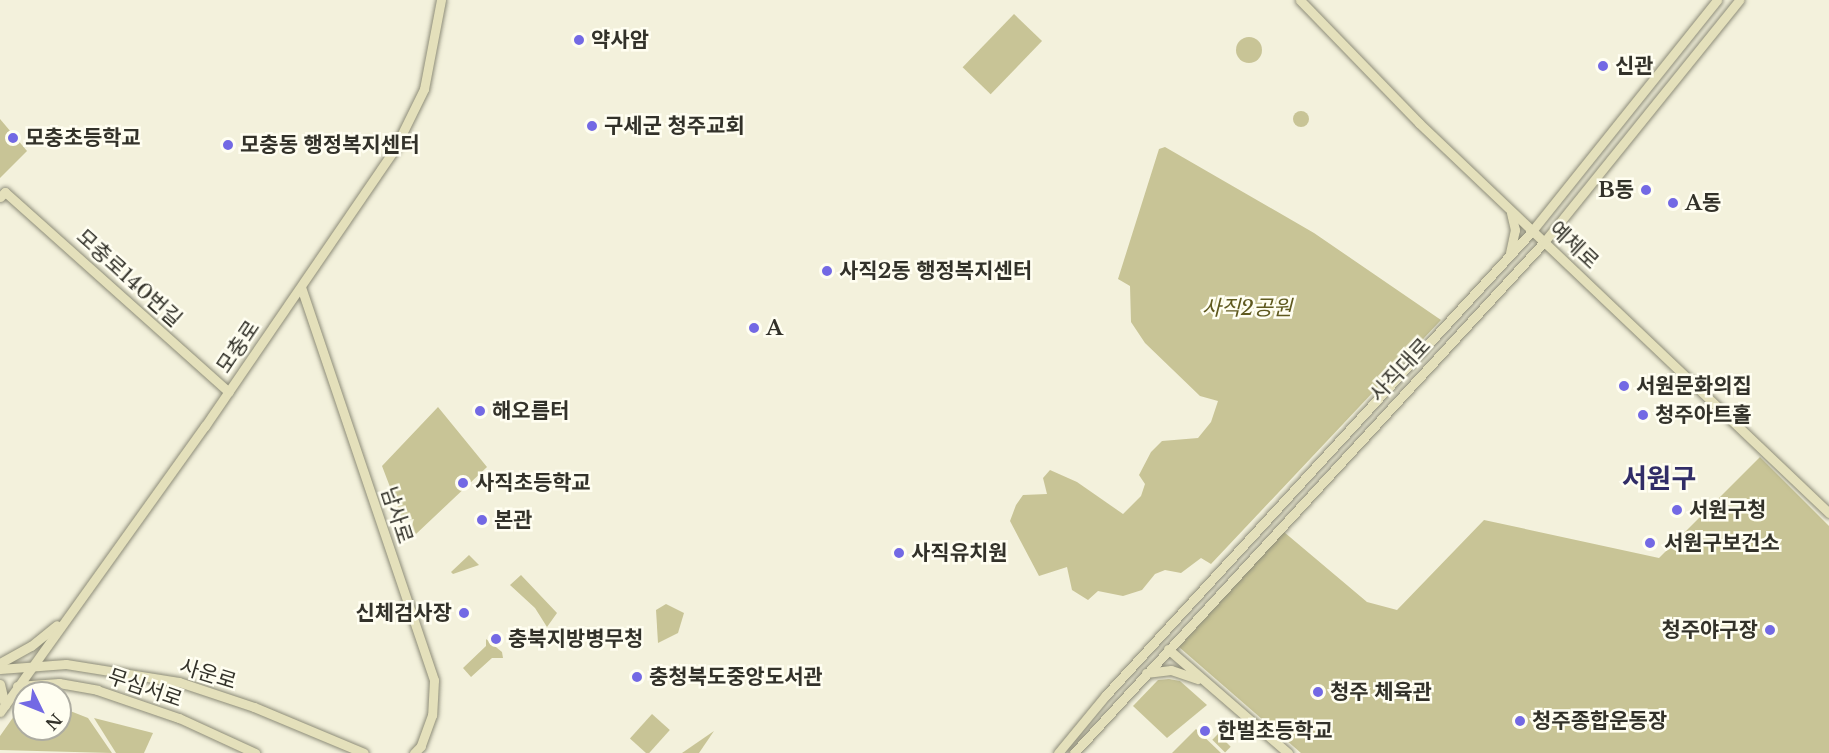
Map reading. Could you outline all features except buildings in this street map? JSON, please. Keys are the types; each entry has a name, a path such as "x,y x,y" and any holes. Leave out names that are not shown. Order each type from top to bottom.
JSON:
{"main road":[{"name":"모충로","path":"22,681 229,392 408,127 424,88 441,0"},
{"name":"예체로","path":"1300,0 1511,212 1829,513"},
{"name":"사직대로","path":"1058,753 1106,695 1532,231 1717,0"},
{"name":"사직대로","path":"1074,753 1544,242 1739,0"},
{"name":"모충로140번길","path":"2,195 229,392"},
{"path":"1508,257 1515,230 1511,212"},
{"name":"남사로","path":"301,287 434,680 432,715 421,746 414,753"},
{"path":"0,663 31,646 70,614"},
{"path":"1168,649 1202,681 1288,753"},
{"name":"사운로","path":"34,666 66,664 178,682 254,707 364,753"},
{"path":"0,669 34,666"},
{"path":"1146,673 1171,670 1202,681"},
{"path":"0,684 2,708"},
{"name":"무심서로","path":"72,686 97,690 179,718 255,753"},
{"name":"모충로","path":"2,708 12,694"}],"green space":[{"path":"1014,14 1042,41 991,94 963,67"},
{"path":"1249,37 1258,41 1262,50 1258,59 1249,63 1240,59 1236,50 1240,41"},
{"path":"1298,111 1304,111 1309,119 1307,125 1298,127 1293,122 1293,116"},
{"path":"0,119 27,151 0,178"},
{"name":"사직2공원","path":"1165,147 1314,233 1441,320 1211,564 1201,558 1181,573 1165,570 1155,574 1142,590 1123,596 1098,591 1088,600 1072,590 1067,567 1039,576 1010,521 1016,505 1023,495 1047,494 1043,478 1050,470 1077,482 1123,514 1141,496 1145,484 1139,475 1151,452 1162,441 1198,438 1211,422 1218,401 1200,396 1145,343 1131,322 1130,286 1118,279 1159,149"},
{"path":"438,407 487,467 416,534 411,528 414,519 403,521 382,466"},
{"name":"청주종합운동장","path":"1760,457 1829,526 1829,753 1301,753 1179,647 1284,532 1367,602 1397,610 1484,520 1659,558"},
{"path":"469,555 479,565 453,574 451,572"},
{"path":"521,575 557,613 547,627 535,608 510,585"},
{"path":"666,604 684,613 678,633 658,643 656,610"},
{"path":"486,639 502,652 503,658 492,658 471,677 463,668 486,646"},
{"path":"1158,680 1180,681 1207,705 1167,738 1133,706"},
{"path":"72,712 88,718 112,753 0,750 0,736 12,719 12,741 72,741"},
{"path":"652,714 670,730 649,753 646,753 630,739"},
{"path":"94,718 153,733 144,753 116,753"},
{"path":"1196,729 1221,753 1172,753"},
{"path":"714,731 699,753 682,753"},
{"path":"1218,734 1231,747 1225,752 1212,740"}],"place":[{"name":"약사암","path":"579,40"},
{"name":"신관","path":"1603,66"},
{"name":"구세군 청주교회","path":"592,126"},
{"name":"모충초등학교","path":"13,138"},
{"name":"모충동 행정복지센터","path":"228,145"},
{"name":"B동","path":"1646,190"},
{"name":"A동","path":"1673,203"},
{"name":"사직2동 행정복지센터","path":"827,271"},
{"name":"A","path":"754,328"},
{"name":"서원문화의집","path":"1624,386"},
{"name":"해오름터","path":"480,411"},
{"name":"청주아트홀","path":"1643,415"},
{"name":"사직초등학교","path":"463,483"},
{"name":"서원구청","path":"1677,510"},
{"name":"본관","path":"482,520"},
{"name":"서원구보건소","path":"1650,543"},
{"name":"사직유치원","path":"899,553"},
{"name":"신체검사장","path":"464,613"},
{"name":"청주야구장","path":"1770,630"},
{"name":"충북지방병무청","path":"496,639"},
{"name":"충청북도중앙도서관","path":"637,677"},
{"name":"청주 체육관","path":"1318,692"},
{"name":"청주종합운동장","path":"1520,721"},
{"name":"한벌초등학교","path":"1205,731"}],"district":[{"name":"서원구","path":"1659,479"}]}
